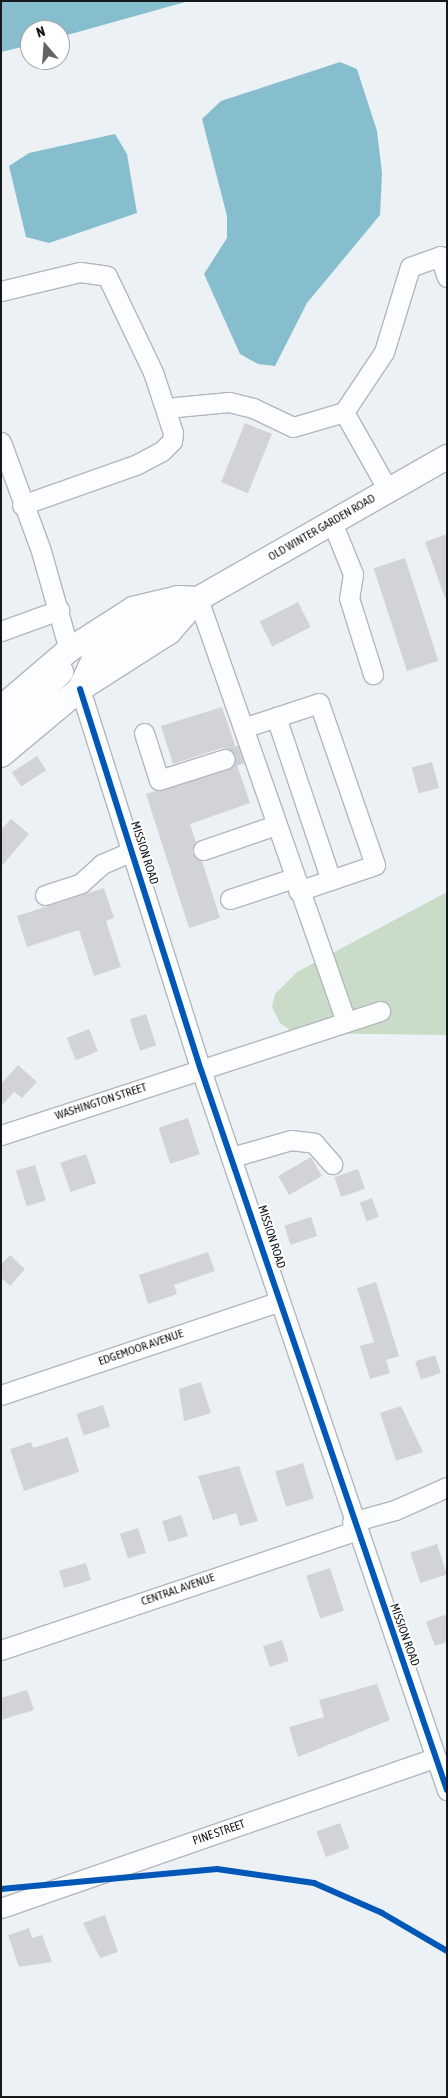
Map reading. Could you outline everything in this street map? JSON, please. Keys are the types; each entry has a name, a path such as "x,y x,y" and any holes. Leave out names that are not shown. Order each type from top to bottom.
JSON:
{"main road":[{"name":"OLD WINTER GARDEN ROAD","path":"1,708 69,650 133,608 188,598 332,522 388,490 446,461"},
{"name":"OLD WINTER GARDEN ROAD","path":"1,755 80,689 169,632 188,598"},
{"path":"1,732 58,679 69,650"}],"street":[{"path":"166,408 229,402 252,408 292,427 344,412 384,352 410,267 440,256 447,276"},
{"path":"1,291 80,272 107,276 119,292 166,408 172,441 162,451 138,464 22,505"},
{"path":"344,412 388,490"},
{"path":"1,442 59,610 69,650"},
{"path":"332,522 353,574 349,598 373,674"},
{"path":"188,598 243,728 239,755 276,825 346,1022"},
{"path":"1,631 59,610"},
{"name":"MISSION ROAD","path":"80,689 201,1070 232,1157 353,1526 447,1790"},
{"path":"230,899 296,884 331,880 375,866 318,703 243,728"},
{"path":"276,717 331,880"},
{"path":"144,733 159,780 239,755"},
{"path":"203,850 276,825"},
{"path":"45,895 81,883 102,864 132,852"},
{"name":"WASHINGTON STREET","path":"1,1135 380,1011"},
{"path":"232,1157 290,1140 314,1144 332,1164"},
{"name":"EDGEMOOR AVENUE","path":"1,1395 280,1301"},
{"name":"CENTRAL AVENUE","path":"1,1650 353,1526 396,1510 447,1487"},
{"name":"PINE STREET","path":"1,1908 436,1758"}],"green space":[{"path":"447,892 447,1035 294,1033 280,1023 272,1007 275,994 297,972"}],"water":[{"path":"1,1 189,1 70,34 70,20 20,20 20,47 1,52"},
{"path":"340,62 357,69 377,131 382,173 380,215 307,303 275,366 258,364 240,354 204,274 227,238 227,216 202,119 221,101"},
{"path":"115,134 127,154 137,213 49,243 26,237 9,166 29,153"}],"building":[{"path":"245,423 272,434 248,493 221,482"},
{"path":"447,534 447,597 445,598 425,542"},
{"path":"405,558 438,661 407,671 374,568"},
{"path":"298,602 311,627 272,646 260,622"},
{"path":"222,707 235,745 232,750 222,748 173,764 161,726"},
{"path":"37,756 46,770 21,787 12,772"},
{"path":"236,762 250,803 190,824 196,842 192,853 202,861 220,918 189,928 146,794 228,770"},
{"path":"432,762 439,788 419,794 412,767"},
{"path":"11,819 29,834 1,867 1,830"},
{"path":"104,888 114,918 106,921 121,967 94,976 79,930 27,947 17,916"},
{"path":"146,1014 156,1045 140,1051 130,1019"},
{"path":"89,1029 98,1051 76,1060 67,1038"},
{"path":"18,1065 37,1082 22,1098 14,1092 1,1106 1,1084"},
{"path":"188,1118 200,1154 170,1164 159,1128"},
{"path":"86,1154 96,1183 71,1192 60,1163"},
{"path":"311,1157 322,1176 289,1195 278,1176"},
{"path":"35,1165 46,1200 27,1206 16,1171"},
{"path":"358,1169 365,1189 341,1197 334,1177"},
{"path":"372,1198 379,1217 367,1221 360,1202"},
{"path":"311,1217 317,1236 291,1245 284,1226"},
{"path":"208,1252 215,1271 174,1285 177,1294 148,1304 139,1275"},
{"path":"10,1255 25,1269 10,1286 1,1278 1,1264"},
{"path":"376,1282 399,1356 386,1360 390,1373 370,1379 360,1346 374,1342 357,1288"},
{"path":"435,1355 441,1373 421,1380 415,1361"},
{"path":"201,1382 211,1413 184,1421 179,1389"},
{"path":"103,1405 110,1427 83,1436 76,1414"},
{"path":"401,1406 423,1452 396,1461 380,1413"},
{"path":"68,1437 79,1472 24,1491 10,1449 31,1442 33,1448"},
{"path":"303,1463 314,1498 286,1507 275,1471"},
{"path":"239,1466 258,1521 240,1526 236,1513 213,1520 198,1476"},
{"path":"181,1515 188,1536 169,1542 162,1521"},
{"path":"138,1528 146,1553 128,1559 120,1534"},
{"path":"437,1544 447,1574 420,1583 410,1553"},
{"path":"86,1563 91,1580 64,1588 59,1571"},
{"path":"330,1568 344,1611 320,1619 306,1576"},
{"path":"447,1614 447,1642 435,1646 426,1622"},
{"path":"282,1640 289,1661 270,1667 263,1646"},
{"path":"377,1684 390,1720 298,1757 289,1727 324,1717 319,1700"},
{"path":"27,1690 34,1710 1,1720 1,1698"},
{"path":"340,1823 349,1848 326,1857 317,1832"},
{"path":"105,1915 118,1952 100,1958 83,1923"},
{"path":"29,1928 32,1938 42,1935 52,1962 19,1967 8,1935"}],"tunnel":[{"path":"225,759 241,754"}],"cycle path":[{"path":"80,689 201,1070 447,1790"},
{"path":"1,1889 217,1869 314,1883 382,1913 447,1951"}]}
